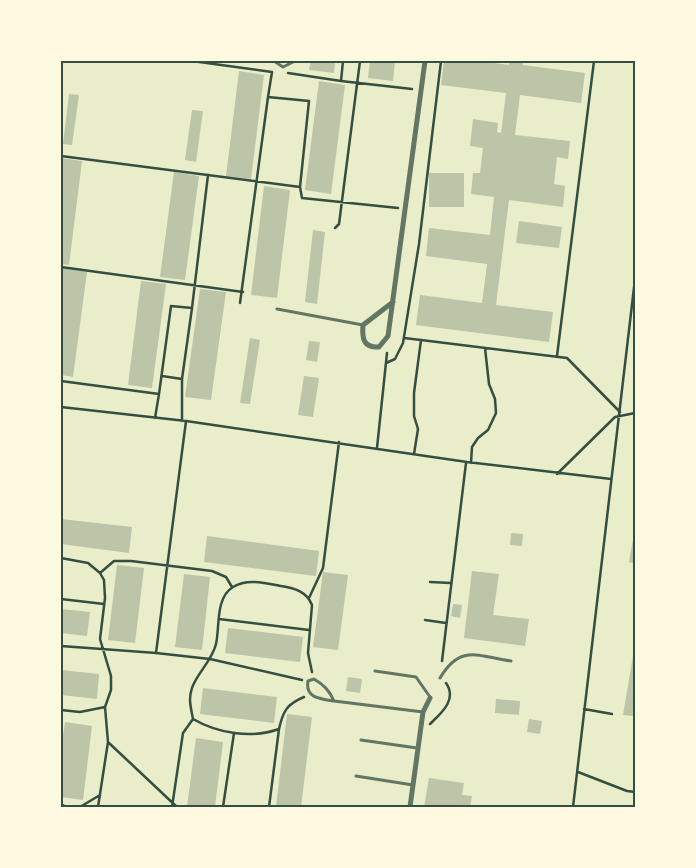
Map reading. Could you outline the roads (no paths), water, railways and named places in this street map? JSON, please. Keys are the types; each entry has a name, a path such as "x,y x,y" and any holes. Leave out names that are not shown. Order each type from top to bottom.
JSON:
{"street":[{"path":"393,302 363,325 362,337 365,344 371,348 379,347 388,336 393,302 425,61"},
{"path":"410,807 423,712 430,698"}],"lane":[{"path":"274,61 283,66 295,61"},
{"path":"277,309 363,325"},
{"path":"440,678 452,660 463,655 511,661"},
{"path":"374,671 416,677 430,698"},
{"path":"334,701 328,690 314,680 308,681 307,688 310,694 320,699 334,701 423,712"},
{"path":"361,740 418,748"},
{"path":"356,776 413,785"}]}
